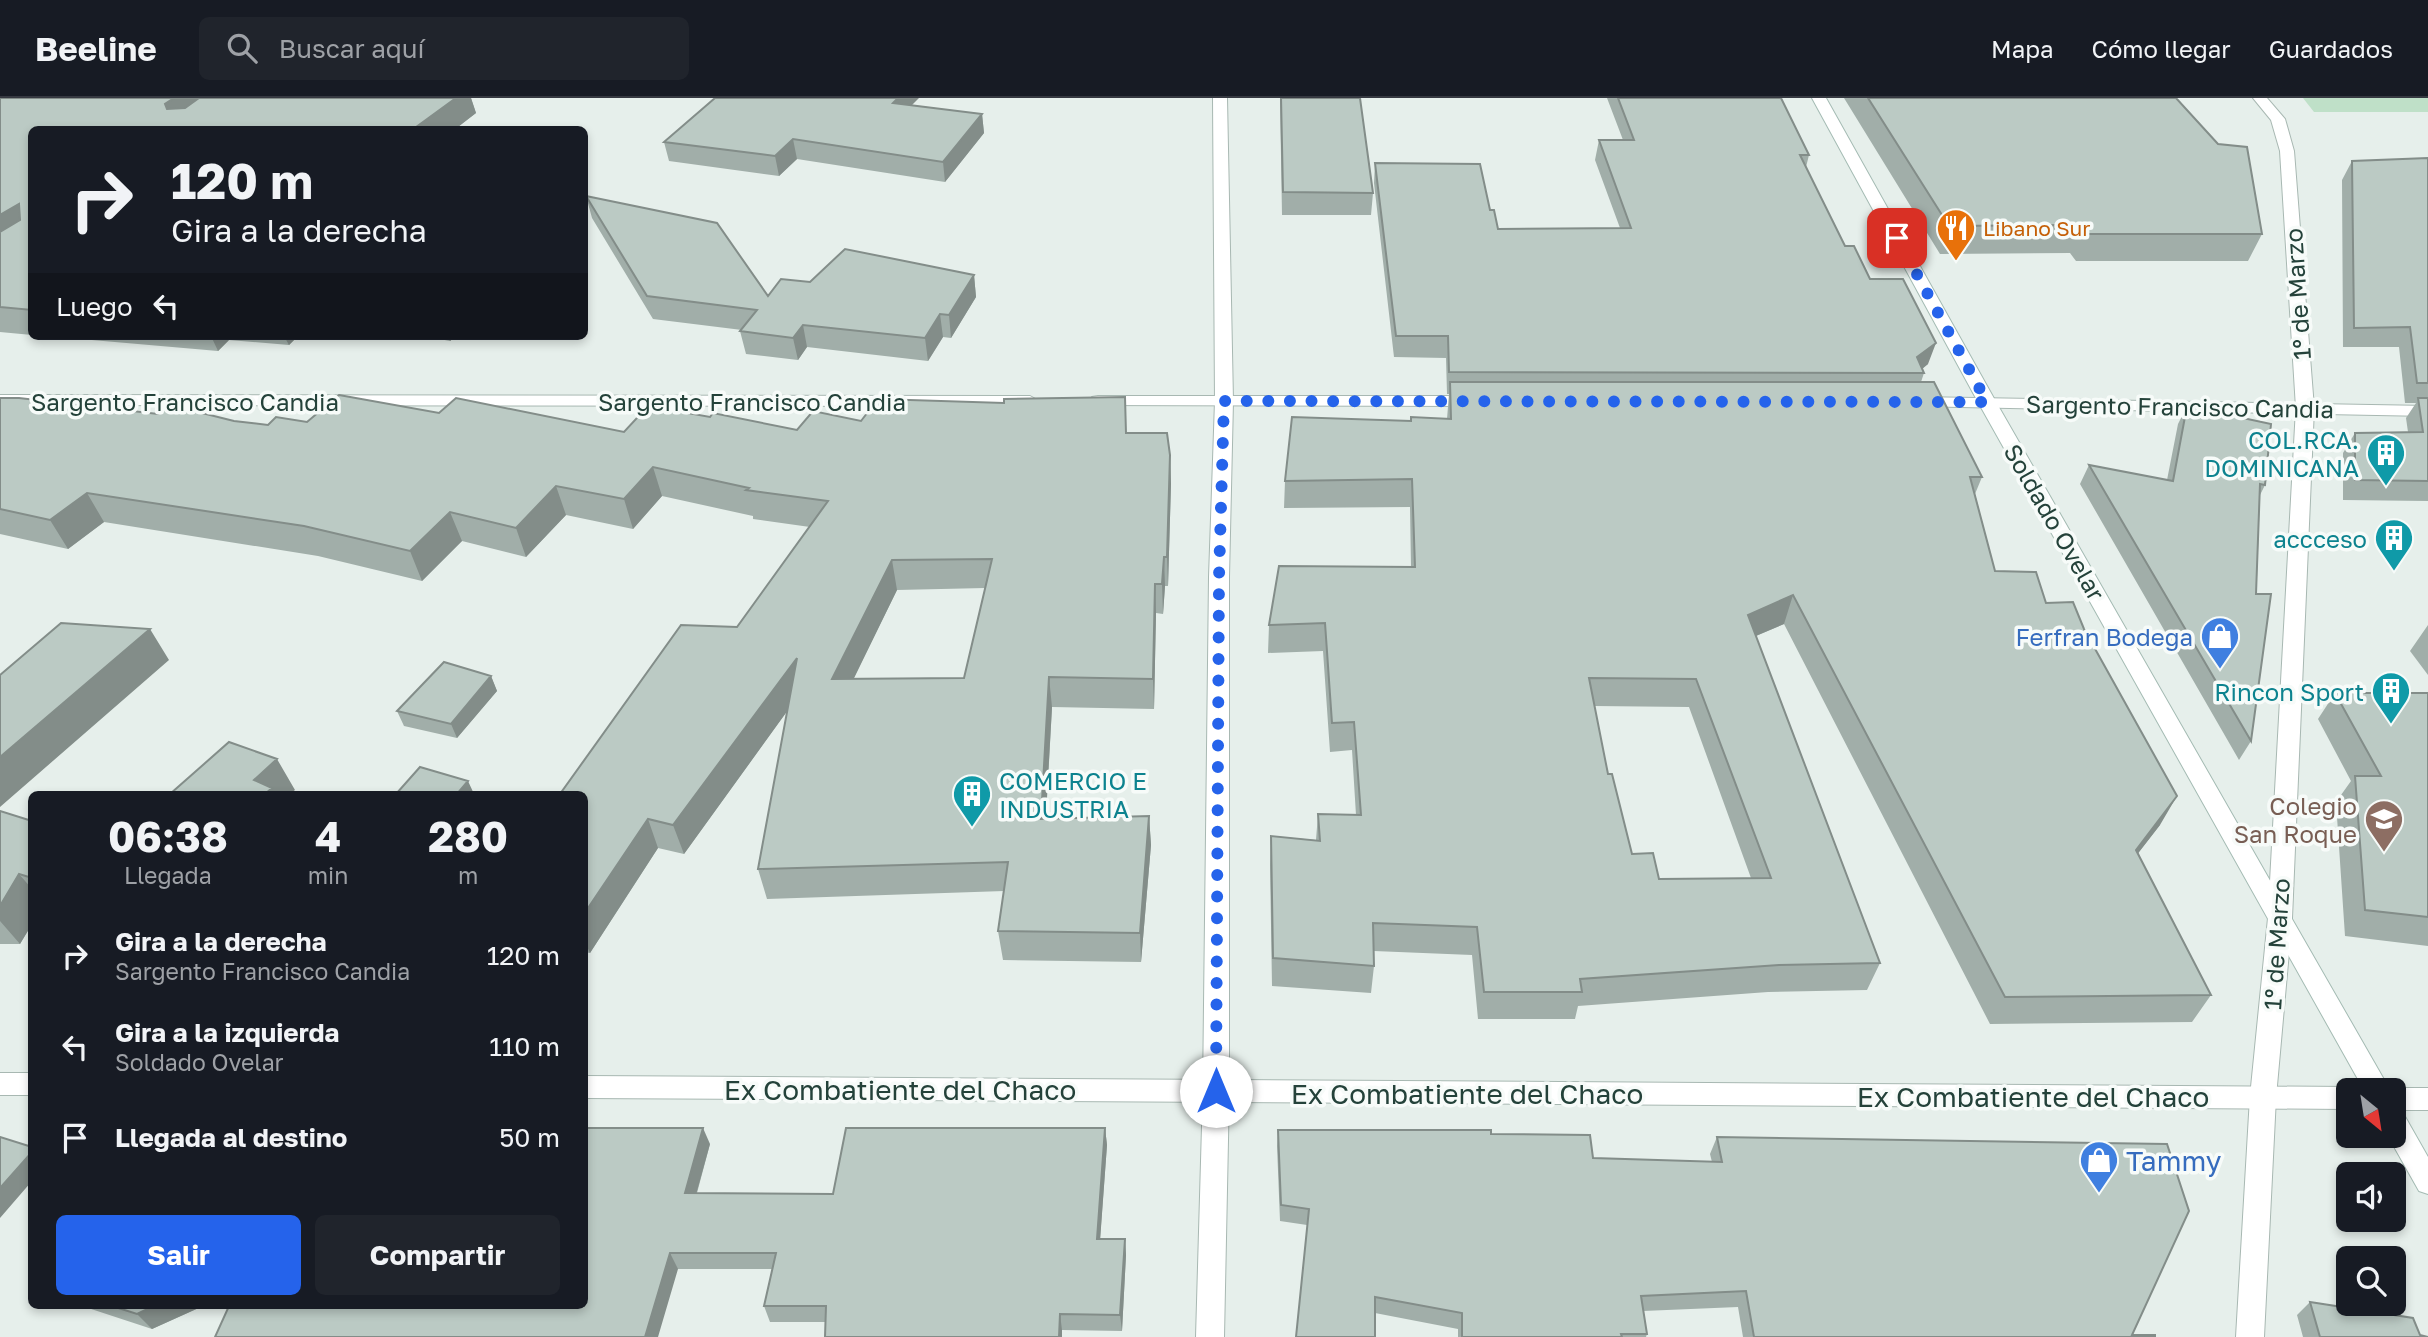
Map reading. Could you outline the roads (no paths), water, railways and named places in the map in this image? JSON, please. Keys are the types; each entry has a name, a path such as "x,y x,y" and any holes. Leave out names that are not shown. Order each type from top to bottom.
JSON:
{"street":[{"path":"1210,1337 1216,1091 1219,591 1224,401 1220,98"},
{"name":"Soldado Ovelar","path":"1819,98 1987,402 2370,1078"},
{"name":"1º de Marzo","path":"2250,1337 2263,1097 2280,918 2305,408 2287,151 2278,119 2260,98"},
{"name":"Sargento Francisco Candia","path":"0,400 1043,401"},
{"path":"1085,401 1486,401"},
{"name":"Sargento Francisco Candia","path":"1903,402 2428,411"},
{"path":"0,1084 28,1084"},
{"name":"Ex Combatiente del Chaco","path":"588,1087 2336,1098"},
{"path":"2406,1099 2428,1099"},
{"path":"2406,1143 2428,1182"}],"place":[{"name":"Libano Sur","path":"1956,262"},
{"name":"COL.RCA. DOMINICANA","path":"2386,487"},
{"name":"accceso","path":"2394,572"},
{"name":"Ferfran Bodega","path":"2220,670"},
{"name":"Rincon Sport","path":"2391,725"},
{"name":"COMERCIO E INDUSTRIA","path":"972,828"},
{"name":"Colegio San Roque","path":"2384,853"},
{"name":"Tammy","path":"2099,1194"}]}
